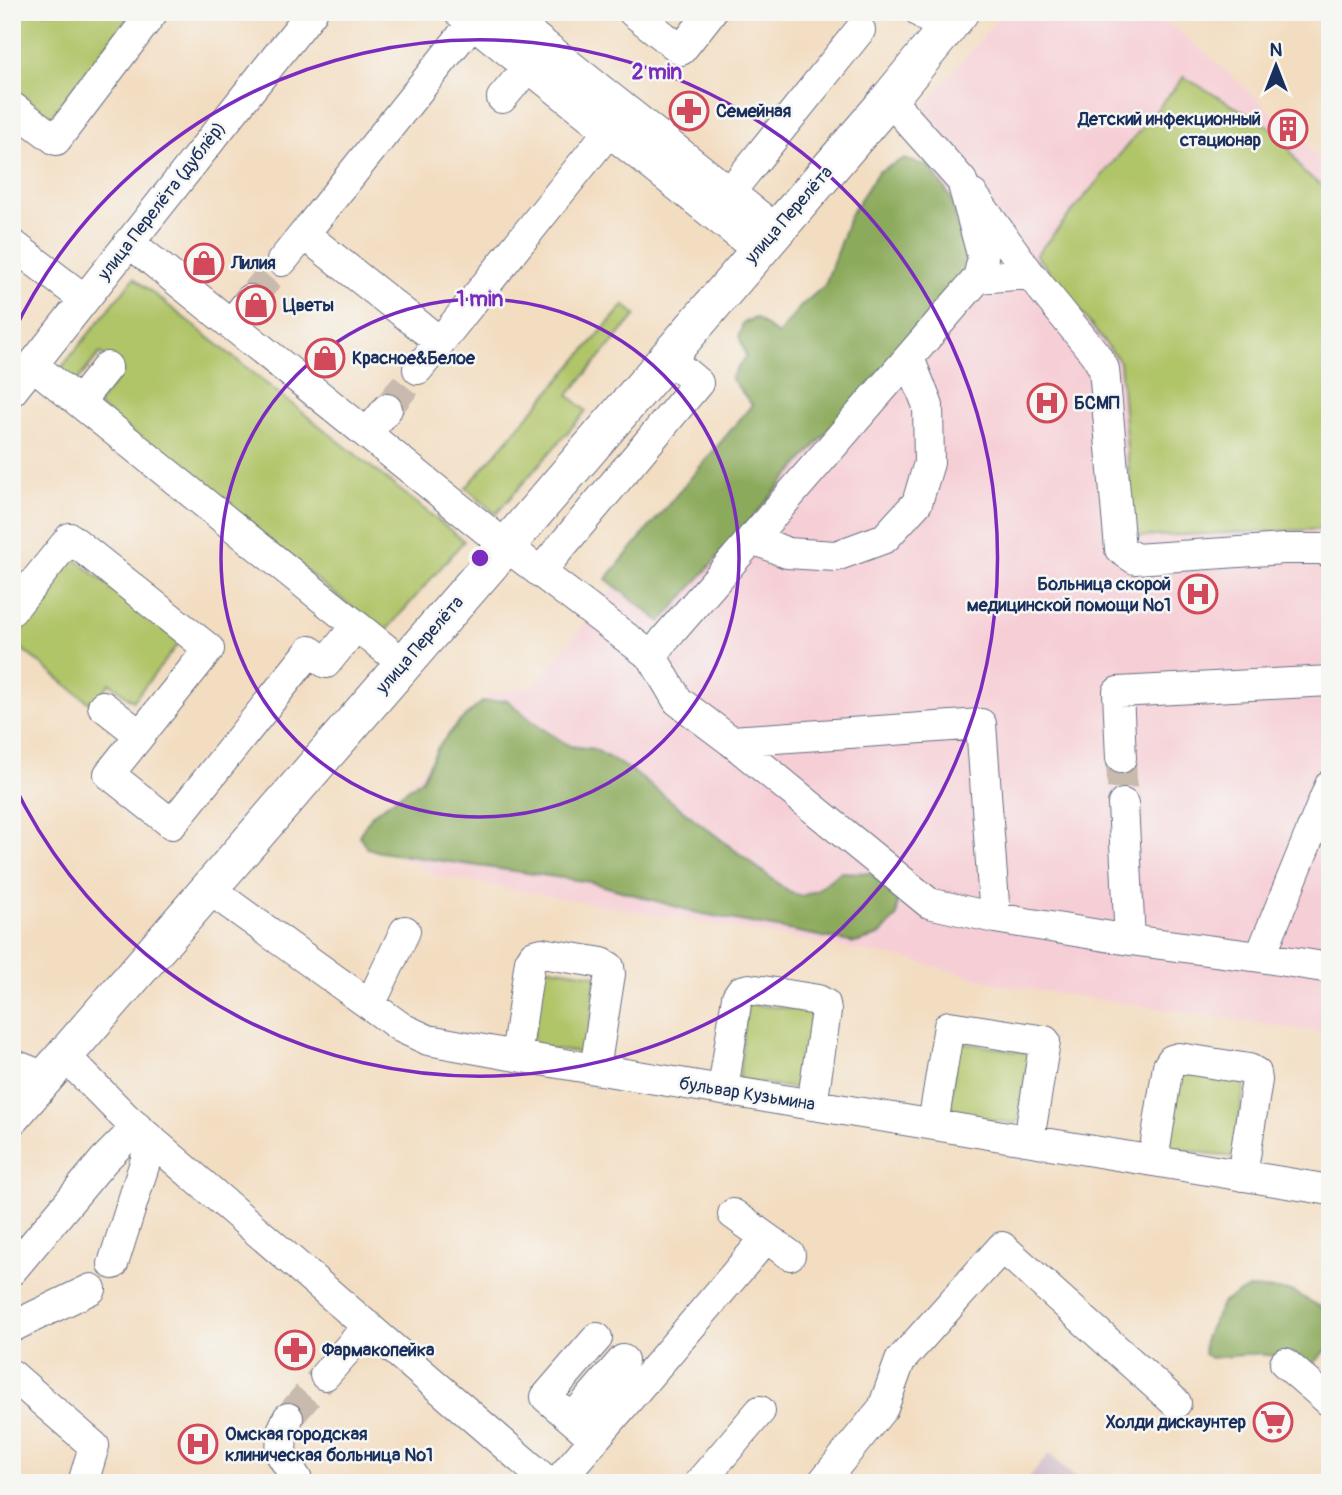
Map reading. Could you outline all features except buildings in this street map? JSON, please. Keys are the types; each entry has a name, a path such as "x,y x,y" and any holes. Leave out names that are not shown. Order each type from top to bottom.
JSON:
{"main road":[{"name":"улица Перелёта","path":"12,1116 41,1066 209,889 889,99 942,19"}],"street":[{"path":"12,107 56,140 153,12"},
{"name":"улица Перелёта (дублёр)","path":"12,391 312,12"},
{"path":"503,12 730,192 768,241"},
{"path":"634,12 681,50 711,12"},
{"path":"282,261 466,17 608,131 768,241"},
{"path":"730,192 860,30"},
{"path":"502,98 528,66"},
{"path":"889,99 962,181 1104,369 1120,550 1135,559 1284,549 1322,549 1330,553"},
{"path":"418,369 608,131"},
{"path":"652,657 978,278 983,258 962,181"},
{"path":"303,234 440,342"},
{"path":"129,242 506,546 652,657 678,701 929,903 995,918 1129,940 1330,968"},
{"path":"12,244 84,299"},
{"path":"978,278 1030,274"},
{"path":"231,324 250,300"},
{"path":"540,572 698,383 668,358"},
{"path":"752,538 788,554 836,556 885,538 917,503 929,463 928,406 909,358"},
{"path":"33,365 404,664"},
{"path":"79,402 107,367"},
{"path":"367,434 387,409"},
{"path":"12,610 70,538 209,649 109,774 172,824 310,651 326,663 356,626"},
{"path":"1121,758 1118,692 1330,681"},
{"path":"103,706 140,735"},
{"path":"731,741 981,724 995,918"},
{"path":"1260,957 1330,785"},
{"path":"1123,804 1129,940"},
{"name":"бульвар Кузьмина","path":"209,889 402,1028 428,1040 1330,1190"},
{"path":"370,1005 405,931"},
{"path":"516,1056 532,958 542,953 606,964 610,970 596,1069"},
{"path":"723,1090 737,998 741,991 749,989 818,1000 825,1004 826,1011 812,1105"},
{"path":"933,1124 948,1026 1045,1036 1029,1140"},
{"path":"1153,1161 1168,1066 1172,1060 1179,1058 1238,1067 1253,1071 1257,1076 1242,1176"},
{"path":"41,1066 118,1110 549,1483"},
{"path":"113,1264 144,1134"},
{"path":"12,1270 104,1160 144,1134"},
{"path":"583,1429 778,1247 733,1214"},
{"path":"822,1483 883,1408 900,1361 1002,1247 1176,1403"},
{"path":"12,1326 91,1289"},
{"path":"325,1375 368,1326"},
{"path":"583,1429 546,1397 597,1338"},
{"path":"556,1483 583,1429 623,1360"},
{"path":"1285,1363 1328,1388"},
{"path":"12,1375 94,1446 83,1483"},
{"path":"699,1483 760,1411"},
{"path":"288,1418 282,1431 281,1454 297,1480"}],"shaded area":[{"name":"БСМП","path":"1004,12 1154,12 1209,56 1301,139 1330,173 1330,1034 1002,985 907,959 437,876 364,837 491,693 533,687 933,193 935,165 905,128"},
{"path":"1049,1454 1081,1483 1024,1483"}],"green space":[{"path":"12,12 132,12 51,117 12,88"},
{"path":"1184,77 1280,133 1303,172 1330,191 1330,529 1134,537 1120,362 1036,255"},
{"path":"903,159 929,166 951,198 964,252 965,265 961,279 661,622 606,579 752,405 731,378 746,356 739,336 743,323 756,318 778,335 801,306 825,285 850,215 878,172"},
{"path":"134,278 464,541 384,633 97,405 123,371 100,353 73,386 57,373"},
{"path":"624,305 636,315 568,395 586,411 496,514 466,488"},
{"path":"74,558 180,642 133,701 110,683 92,705 12,641 12,636"},
{"path":"507,700 538,726 570,746 594,749 632,771 789,892 802,896 816,891 840,872 869,873 898,893 897,916 879,936 855,943 698,913 590,882 367,848 359,835 373,814 422,779 438,747 459,722 482,702"},
{"path":"544,967 596,975 587,1053 531,1047"},
{"path":"746,1004 812,1011 800,1089 739,1080"},
{"path":"957,1042 1029,1055 1019,1121 1013,1123 950,1114"},
{"path":"1176,1072 1245,1081 1233,1157 1170,1148"},
{"path":"1249,1288 1291,1291 1321,1307 1330,1318 1330,1346 1310,1368 1292,1357 1252,1354 1211,1358 1204,1354 1205,1338 1223,1302"}],"tunnel":[{"path":"250,300 282,261"},
{"path":"387,409 418,369"},
{"path":"1121,758 1123,804"},
{"path":"288,1418 325,1375"}],"place":[{"name":"Семейная","path":"689,111"},
{"name":"Детский инфекционный стационар","path":"1288,129"},
{"name":"Лилия","path":"204,263"},
{"name":"Цветы","path":"256,305"},
{"name":"Красное&Белое","path":"325,358"},
{"name":"БСМП","path":"1047,403"},
{"name":"Больница скорой медицинской помощи №1","path":"1198,594"},
{"name":"Фармакопейка","path":"295,1350"},
{"name":"Холди дискаунтер","path":"1273,1422"},
{"name":"Омская городская клиническая больница №1","path":"198,1444"}]}
